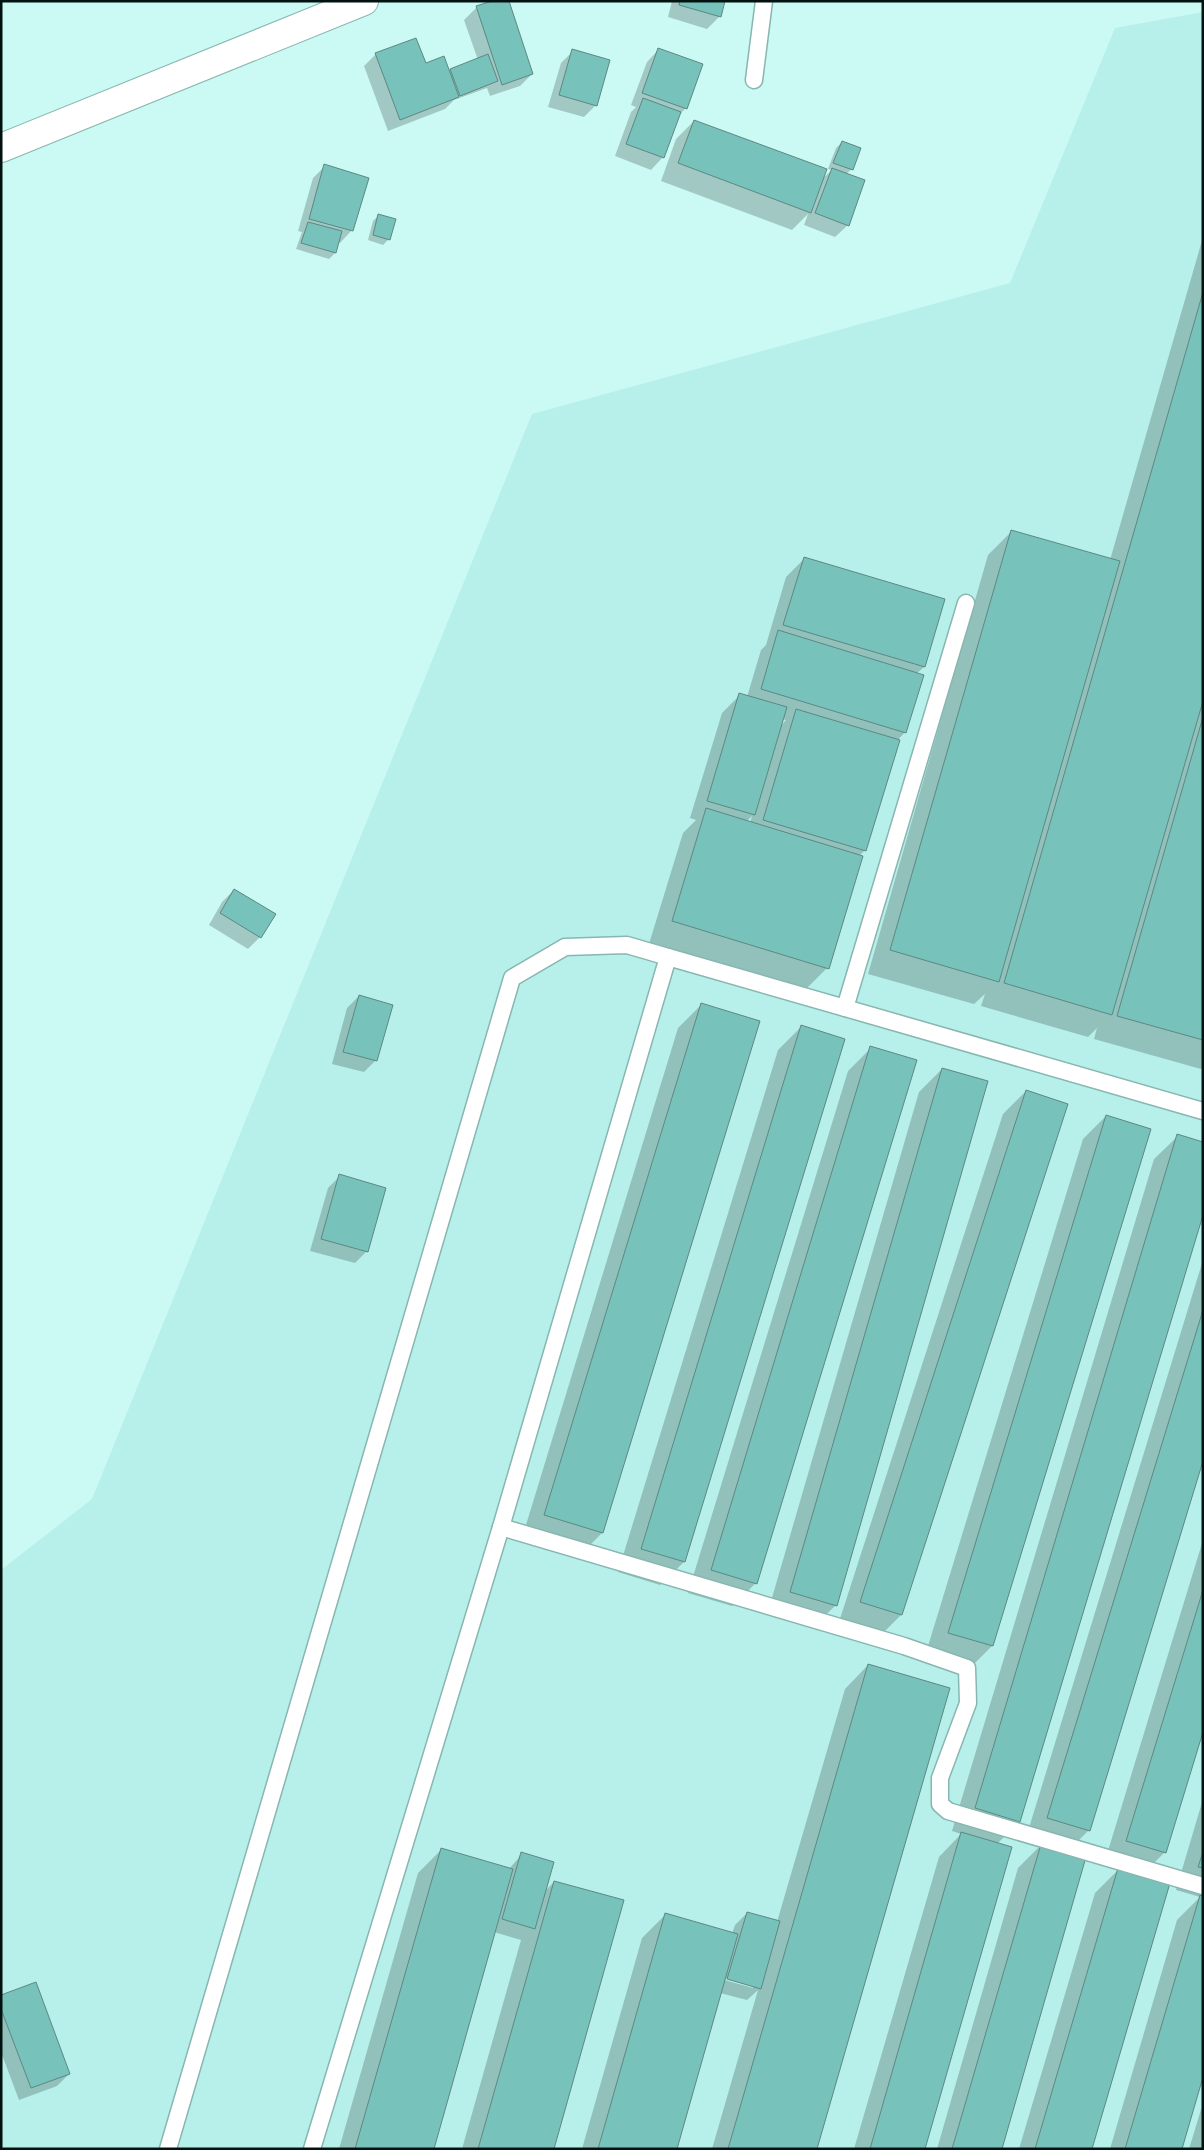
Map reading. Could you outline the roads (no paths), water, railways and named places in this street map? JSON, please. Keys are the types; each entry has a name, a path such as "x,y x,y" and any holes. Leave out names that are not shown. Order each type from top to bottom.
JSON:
{"street":[{"path":"1,148 364,1"}],"lane":[{"path":"754,80 764,1"},
{"path":"845,1008 966,603"},
{"path":"168,2149 512,978 565,948 627,945 701,964 845,1008 1203,1111"},
{"path":"312,2149 501,1527 668,957"},
{"path":"501,1527 904,1646 967,1668 968,1703 940,1778 940,1804 948,1811 1203,1886"}]}
